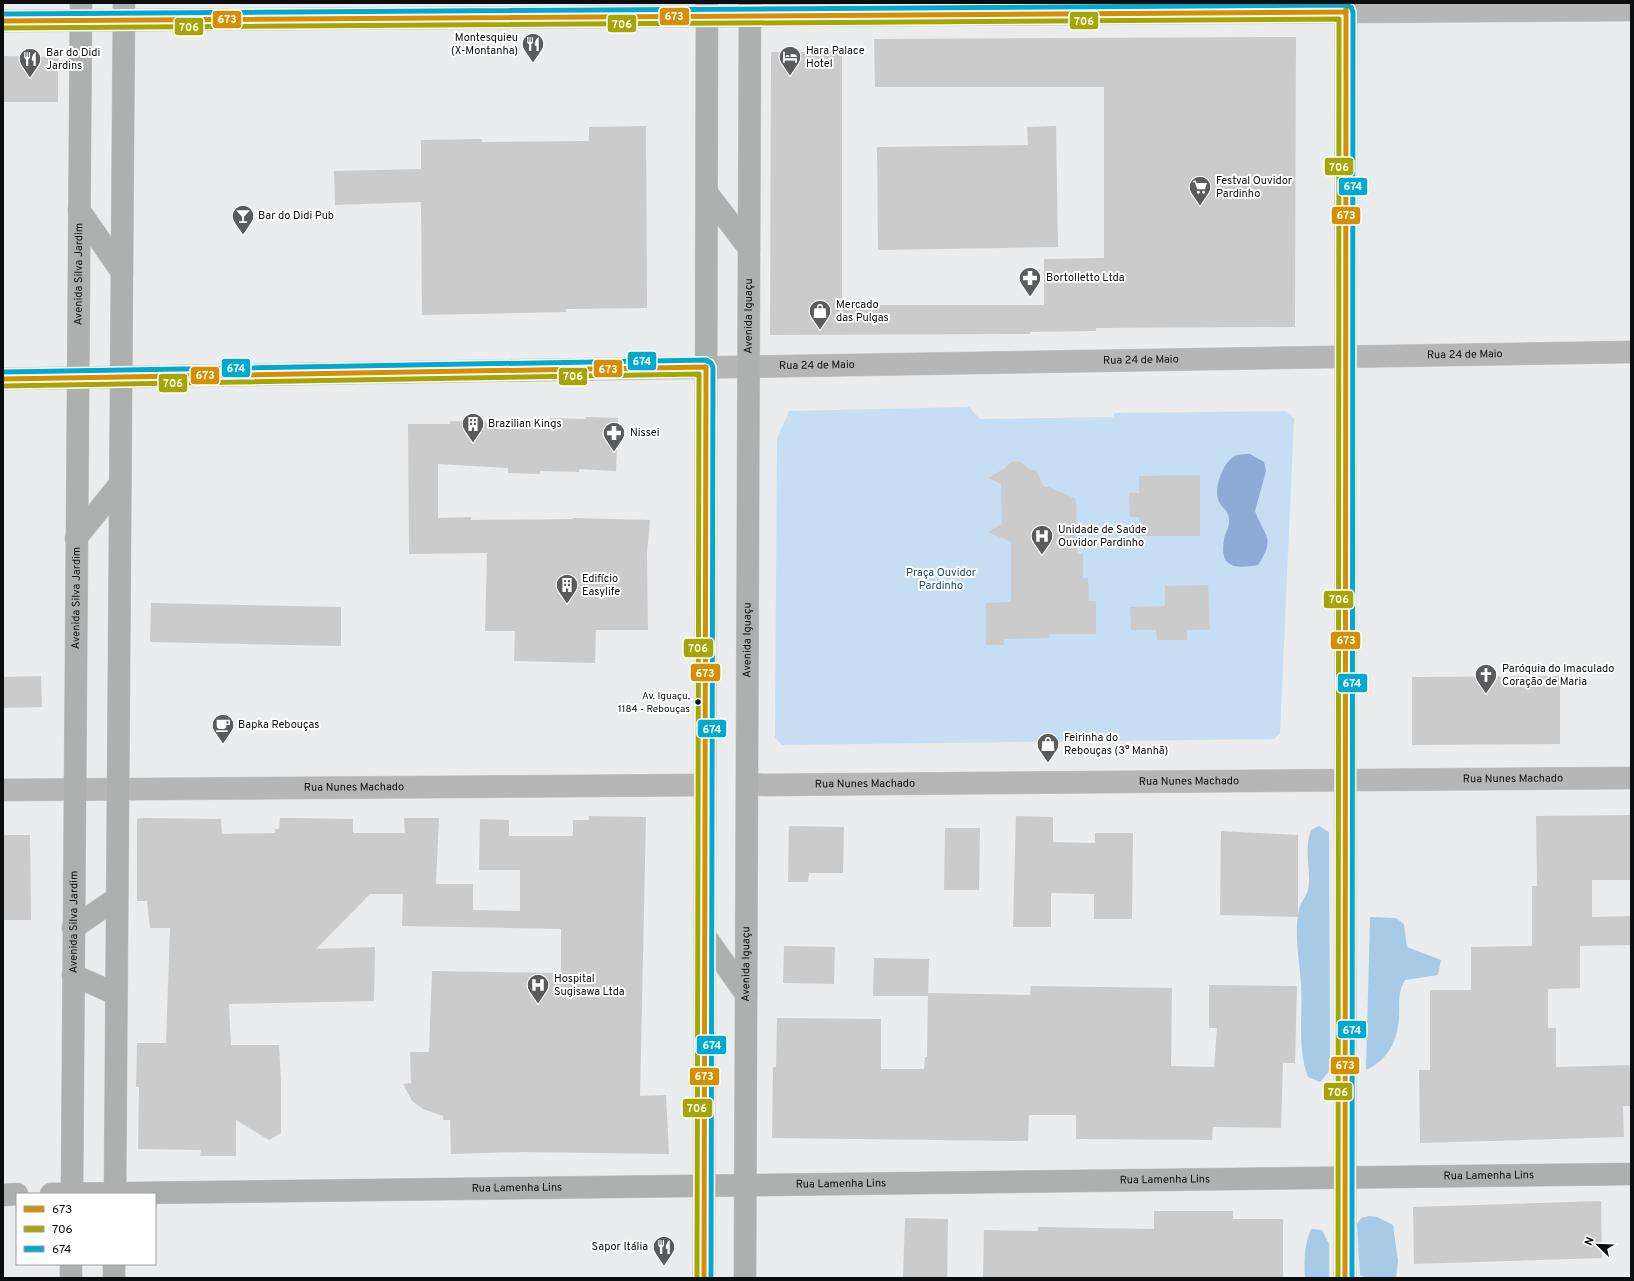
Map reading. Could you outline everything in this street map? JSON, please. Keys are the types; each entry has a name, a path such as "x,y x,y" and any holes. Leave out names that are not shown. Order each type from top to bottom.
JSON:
{"main road":[{"path":"1345,1278 1346,7"},
{"path":"704,1278 707,9"},
{"name":"Avenida Iguaçu","path":"745,1278 750,9"},
{"path":"115,1193 124,11"},
{"name":"Avenida Silva Jardim","path":"72,1193 80,12"},
{"path":"707,193 749,248"},
{"path":"79,210 122,272"},
{"path":"76,538 120,484"},
{"path":"73,928 117,898"},
{"path":"705,936 746,994"},
{"path":"73,975 116,994"},
{"name":"Rua Lamenha Lins","path":"156,1193 1631,1174"},
{"path":"3,1195 16,1194"},
{"path":"71,1265 71,1278"},
{"path":"114,1265 114,1278"}],"street":[{"path":"3,20 80,12 124,11 1346,7 1631,10"},
{"name":"Rua 24 de Maio","path":"3,379 1631,352"},
{"name":"Rua Nunes Machado","path":"747,785 1631,778"},
{"name":"Rua Nunes Machado","path":"3,790 705,785"}],"green space":[{"name":"Praça Ouvidor Pardinho","path":"969,407 980,419 1113,417 1114,413 1286,411 1294,418 1280,733 1274,739 782,745 775,737 777,439 789,411"}],"shaded area":[{"path":"1250,454 1264,462 1266,471 1255,511 1268,543 1267,549 1258,565 1243,567 1231,564 1224,556 1224,538 1229,525 1229,518 1227,512 1219,502 1217,488 1221,474 1228,462 1237,455"},
{"path":"1319,826 1329,832 1330,1070 1320,1082 1308,1077 1301,1043 1301,983 1297,937 1299,910 1307,893 1309,883 1309,838 1311,830"},
{"path":"1370,917 1396,918 1404,924 1407,947 1441,960 1438,975 1405,980 1402,985 1399,998 1399,1017 1397,1034 1394,1041 1386,1055 1374,1066 1366,1070"},
{"path":"1369,1216 1377,1217 1393,1225 1398,1261 1396,1278 1367,1278 1360,1275 1357,1224 1361,1218"},
{"path":"1311,1229 1322,1230 1329,1244 1329,1278 1305,1278 1305,1253"}],"building":[{"path":"1296,37 1295,327 1096,328 1096,331 1030,332 1030,334 770,335 771,52 842,52 842,305 1044,305 1044,259 1104,258 1104,87 875,87 874,39"},
{"name":"Bar do Didi Jardins","path":"3,56 58,57 58,102 3,102"},
{"path":"646,126 647,308 566,309 566,312 422,315 421,202 335,205 334,171 421,169 421,140 482,139 482,142 589,141 589,127"},
{"path":"1056,126 1058,247 878,250 877,147 1028,145 1027,127"},
{"path":"586,417 618,418 616,471 579,469 579,472 540,471 540,474 508,473 508,468 438,464 438,518 471,517 471,520 573,518 650,520 647,553 648,630 596,630 595,663 514,661 515,631 485,631 487,553 409,554 408,424 450,424 450,421 509,423 509,419 550,421 550,418 586,419"},
{"name":"Unidade de Saúde Ouvidor Pardinho","path":"1011,462 1021,462 1030,470 1036,470 1044,487 1049,487 1076,499 1077,554 1083,554 1083,578 1088,578 1089,601 1096,601 1096,634 1050,634 1050,638 1004,639 1004,645 986,645 986,603 1011,602 1011,542 988,532 1002,524 1001,484 988,478 1005,468"},
{"path":"1200,475 1200,536 1139,536 1139,517 1130,517 1129,493 1139,493 1139,476"},
{"path":"1208,585 1210,630 1187,630 1187,640 1157,640 1156,630 1131,630 1130,607 1165,606 1165,586"},
{"path":"151,603 341,607 341,646 150,642"},
{"path":"41,676 42,707 3,708 3,677"},
{"name":"Paróquia do Imaculado Coração de Maria","path":"1560,676 1560,744 1412,745 1412,677"},
{"path":"1631,815 1631,880 1592,880 1592,917 1631,916 1631,945 1580,946 1580,988 1548,989 1548,1028 1556,1028 1556,1067 1631,1065 1631,1106 1623,1106 1624,1137 1420,1143 1419,1070 1430,1070 1430,990 1471,990 1471,947 1532,946 1532,886 1537,886 1536,816"},
{"path":"589,816 646,817 640,1096 666,1095 669,1154 523,1152 451,1154 450,1120 443,1120 443,1116 423,1109 412,1101 403,1084 411,1083 410,1052 429,1052 432,971 561,973 561,929 402,926 403,894 370,894 316,949 375,947 374,1001 229,1004 231,1045 279,1045 281,1133 269,1140 236,1120 236,1156 200,1156 201,1150 138,1149 139,1087 136,1087 137,1043 166,1043 170,928 150,928 147,901 137,901 137,819 221,819 222,834 275,833 275,829 279,829 280,818 353,819 353,833 405,833 404,818 439,818 436,884 473,884 473,910 520,911 520,870 479,870 480,819 509,820 509,836 573,836 573,820 589,820"},
{"path":"1016,816 1053,817 1053,842 1095,843 1095,833 1133,833 1132,919 1094,919 1094,894 1051,893 1051,927 1013,927"},
{"path":"789,826 844,827 843,873 809,873 808,882 788,882"},
{"path":"945,828 980,828 979,890 944,890"},
{"path":"1221,831 1298,835 1298,917 1220,915"},
{"path":"3,835 30,835 31,920 3,920"},
{"path":"784,946 835,947 834,984 783,983"},
{"path":"874,958 929,959 928,996 873,996"},
{"path":"1209,985 1297,986 1295,1063 1283,1063 1281,1128 1213,1127 1212,1140 1076,1139 1076,1115 1029,1115 1028,1141 772,1138 773,1067 776,1067 777,1018 881,1019 881,1069 924,1069 925,1057 927,1057 928,993 1030,995 1031,986 1172,988 1171,1066 1214,1067 1217,1028 1209,1028"},
{"path":"1601,1201 1602,1258 1414,1264 1413,1207"},
{"path":"1154,1211 1233,1211 1233,1219 1283,1219 1283,1278 983,1278 984,1230 1038,1231 1038,1227 1154,1229"},
{"path":"905,1218 948,1219 947,1278 903,1278"}],"transit line":[{"name":"673","path":"1345,1278 1346,3"},
{"name":"674","path":"3,14 1346,5 1351,7 1353,12 1352,1278"},
{"name":"673","path":"3,21 1346,12"},
{"name":"706","path":"3,28 1339,19 1338,1278"},
{"name":"674","path":"3,372 706,360 711,363 713,367 711,1278"},
{"name":"673","path":"3,379 706,367 704,1278"},
{"name":"706","path":"3,386 699,374 697,1278"}],"place":[{"name":"Montesquieu (X-Montanha)","path":"533,64"},
{"name":"Hara Palace Hotel","path":"790,76"},
{"name":"Bar do Didi Jardins","path":"30,78"},
{"name":"Festval Ouvidor Pardinho","path":"1200,206"},
{"name":"Bar do Didi Pub","path":"243,236"},
{"name":"Bortolletto Ltda","path":"1030,298"},
{"name":"Mercado das Pulgas","path":"820,330"},
{"name":"Brazilian Kings","path":"473,444"},
{"name":"Nissei","path":"614,452"},
{"name":"Unidade de Saúde Ouvidor Pardinho","path":"1042,556"},
{"name":"Edifício Easylife","path":"567,604"},
{"name":"Paróquia do Imaculado Coração de Maria","path":"1486,694"},
{"name":"Av. Iguaçu, 1184 - Rebouças","path":"698,702"},
{"name":"Bapka Rebouças","path":"223,744"},
{"name":"Feirinha do Rebouças (3° Manhã)","path":"1048,764"},
{"name":"Hospital Sugisawa Ltda","path":"538,1004"},
{"name":"Sapor Itália","path":"664,1266"}]}
